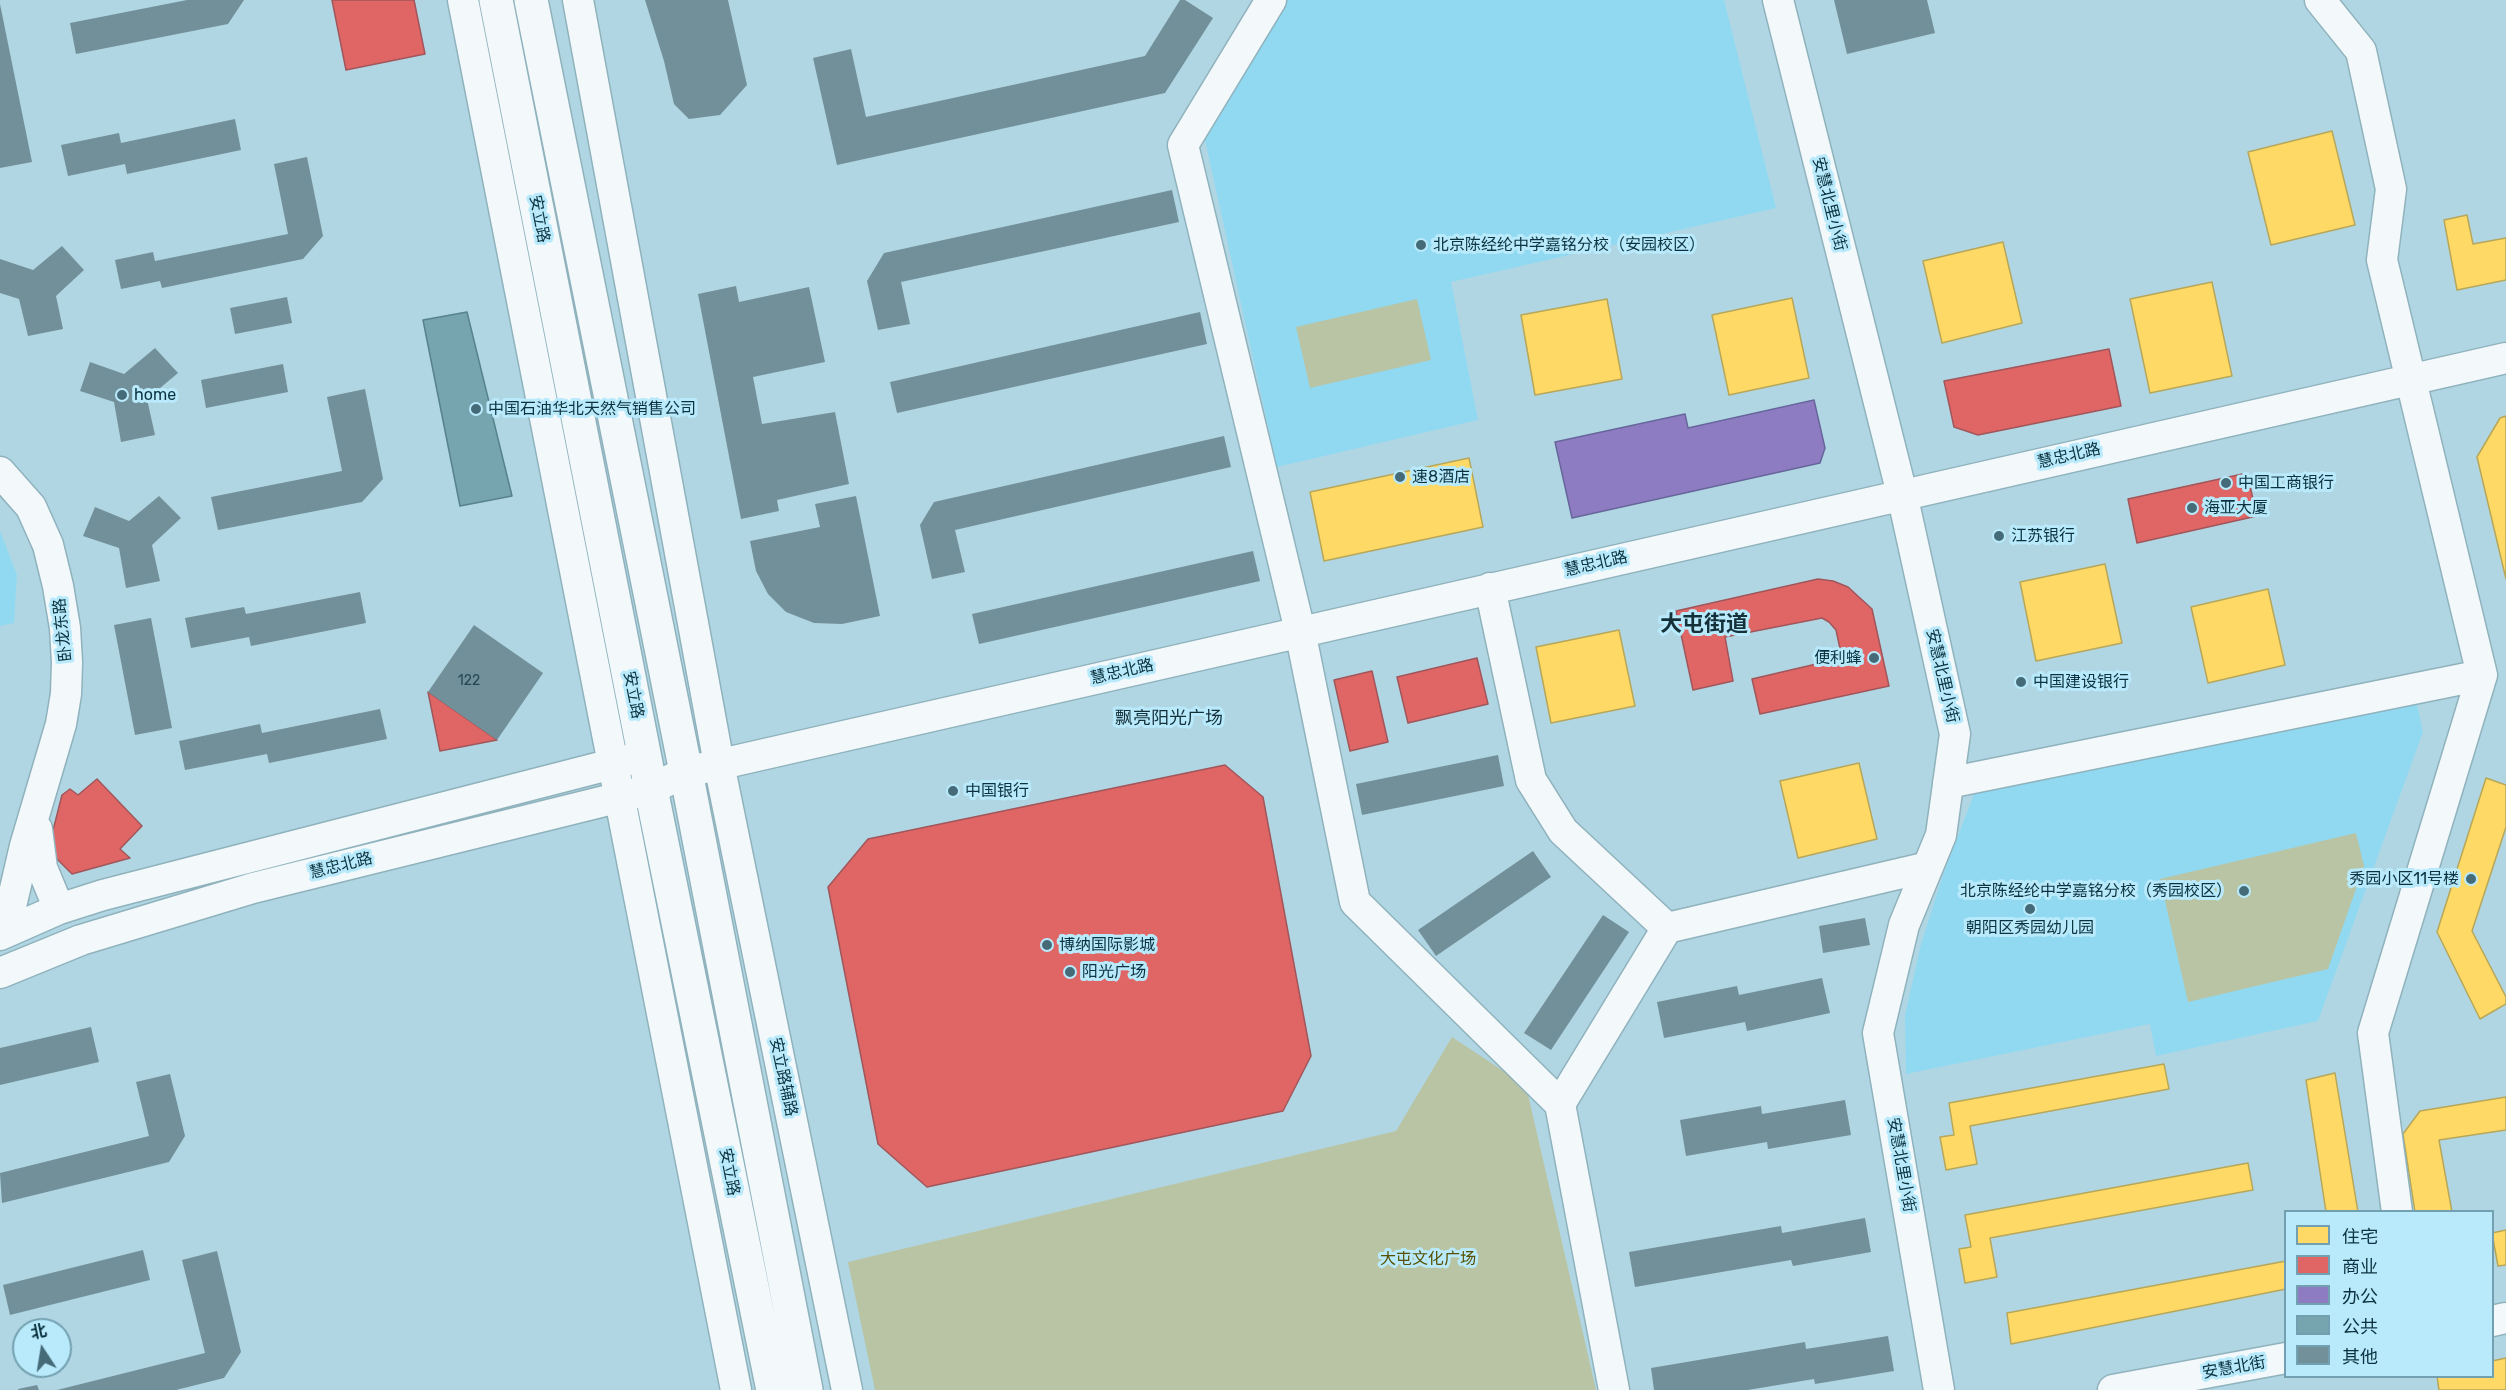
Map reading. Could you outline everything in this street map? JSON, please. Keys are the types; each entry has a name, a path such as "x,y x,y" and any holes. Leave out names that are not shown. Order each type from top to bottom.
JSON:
{"main road":[{"name":"安立路","path":"496,0 636,793 773,1390"},
{"name":"安立路","path":"531,0 686,772 806,1390"}],"street":[{"name":"安立路","path":"463,0 630,759"},
{"path":"578,0 719,764"},
{"path":"1271,0 1183,145 1300,632 1355,902 1560,1104 1614,1390"},
{"name":"安慧北里小街","path":"1778,0 1902,494 1955,734 1941,835 1904,925 1878,1033 1939,1390"},
{"path":"2320,0 2361,51 2391,189 2382,260 2482,675 2373,1033 2397,1210"},
{"name":"慧忠北路","path":"0,973 81,940 253,888 636,793 686,772 2506,358"},
{"name":"卧龙东路","path":"0,472 30,507 48,545 65,628 66,694 61,724 40,802 25,846 3,934"},
{"path":"1490,588 1531,780 1563,831 1666,928"},
{"path":"1948,783 2482,675"},
{"path":"630,759 686,772"},
{"name":"慧忠北路","path":"3,934 59,909 103,895 630,759"},
{"name":"安立路辅路","path":"719,764 847,1390"},
{"path":"636,793 736,1390"},
{"name":"卧龙东路","path":"40,802 36,830 38,847 42,868 59,909"},
{"path":"1560,1104 1666,928 1928,867"},
{"name":"安慧北街","path":"2112,1390 2284,1358"}],"shaded area":[{"name":"北京陈经纶中学嘉铭分校（安园校区）","path":"1287,0 1724,0 1776,208 1451,282 1478,420 1277,467 1205,140"},
{"path":"0,531 17,575 14,623 0,626"},
{"path":"2415,695 2423,732 2318,1021 2156,1056 2150,1024 1906,1074 1905,1015 1921,944 1943,875 1976,789"}],"green space":[{"path":"1417,299 1431,360 1310,388 1296,327"},
{"path":"2356,833 2364,866 2328,969 2188,1002 2160,879"},
{"name":"大屯文化广场","path":"1452,1037 1526,1086 1596,1390 875,1390 848,1262 1396,1131"}],"building: 住宅":[{"path":"2332,131 2355,225 2271,245 2248,152"},
{"path":"2467,215 2473,244 2506,238 2506,280 2457,290 2444,220"},
{"path":"2003,242 2022,323 1942,343 1923,261"},
{"path":"2212,282 2232,376 2150,393 2130,299"},
{"path":"1792,298 1809,378 1729,395 1712,315"},
{"path":"1607,299 1622,379 1535,395 1521,315"},
{"path":"2506,416 2506,579 2477,457 2500,418"},
{"path":"1469,458 1483,527 1324,561 1310,492"},
{"path":"2105,564 2122,643 2036,661 2020,582"},
{"path":"2268,589 2285,665 2208,683 2191,607"},
{"path":"1619,630 1635,706 1551,723 1536,647"},
{"path":"1859,763 1877,839 1798,858 1780,781"},
{"name":"秀园小区11号楼","path":"2486,778 2506,785 2506,827 2472,931 2506,997 2506,1004 2480,1019 2437,932"},
{"path":"2164,1064 2169,1089 1970,1126 1977,1164 1946,1170 1940,1137 1954,1135 1949,1103"},
{"path":"2335,1073 2358,1210 2326,1210 2306,1080"},
{"path":"2506,1097 2506,1130 2439,1140 2452,1210 2415,1210 2403,1134 2420,1111"},
{"path":"2248,1163 2253,1190 1990,1238 1997,1277 1965,1283 1959,1249 1971,1247 1965,1215"},
{"path":"2506,1230 2506,1265 2498,1266 2494,1233"},
{"path":"2284,1261 2284,1289 2011,1344 2007,1313"},
{"path":"2506,1358 2506,1390 2439,1390 2437,1378 2494,1378 2494,1361"}],"building: 商业":[{"path":"332,0 414,0 425,54 346,70"},
{"path":"2109,349 2121,406 1978,435 1954,427 1944,381"},
{"name":"海亚大厦","path":"2247,473 2257,516 2137,543 2128,499"},
{"path":"1818,579 1833,581 1848,587 1872,609 1889,686 1760,714 1752,679 1842,658 1836,630 1822,618 1725,637 1733,681 1693,690 1676,611"},
{"path":"1477,658 1488,704 1408,723 1397,677"},
{"path":"1372,671 1388,742 1350,751 1334,680"},
{"path":"428,692 497,740 440,751"},
{"name":"阳光广场","path":"1225,765 1263,797 1311,1056 1283,1111 927,1187 878,1144 828,887 868,839"},
{"path":"97,779 142,826 120,849 130,858 72,874 48,850 62,795 70,789 78,795"}],"building: 办公":[{"path":"1814,400 1825,448 1820,463 1572,518 1555,442 1685,414 1688,428"}],"building: 公共":[{"name":"中国石油华北天然气销售公司","path":"467,312 512,496 460,506 423,320"}],"building: 其他":[{"path":"187,0 244,0 228,24 76,54 70,23"},
{"path":"645,0 728,0 747,85 720,115 689,119 674,104 664,61"},
{"path":"1180,0 1185,0 1213,18 1165,93 837,165 813,58 851,49 866,117 1145,56"},
{"path":"1834,0 1927,0 1935,33 1847,54"},
{"path":"0,4 32,162 0,168"},
{"path":"235,119 241,150 127,174 125,164 68,176 61,145 119,133 121,143"},
{"path":"307,157 323,236 303,259 162,288 160,281 121,289 115,260 153,252 155,261 288,234 274,164"},
{"path":"1172,190 1179,222 901,282 910,324 878,330 867,281 884,253"},
{"path":"62,246 84,270 56,296 63,329 28,336 19,299 0,293 0,259 33,270"},
{"path":"736,286 739,302 809,287 825,362 753,377 762,424 835,412 849,484 777,500 779,511 741,519 698,294"},
{"path":"287,297 292,323 235,334 230,308"},
{"path":"1200,312 1207,344 897,413 890,382"},
{"name":"home","path":"155,348 178,373 147,399 155,435 121,442 114,402 80,391 90,362 124,374"},
{"path":"283,364 288,392 206,408 201,380"},
{"path":"365,389 383,479 362,502 218,530 211,497 342,471 327,397"},
{"path":"1224,436 1231,467 955,530 965,572 932,579 920,525 934,502"},
{"path":"159,496 181,518 152,545 160,581 126,588 119,548 83,536 95,507 129,521"},
{"path":"856,496 880,616 842,624 814,623 786,612 768,594 756,571 750,541 820,527 815,504"},
{"path":"1253,551 1260,581 979,644 972,614"},
{"path":"360,592 366,623 251,646 249,637 191,648 185,618 244,607 246,614"},
{"path":"151,618 172,728 135,735 114,625"},
{"path":"474,625 543,673 497,740 428,692"},
{"path":"380,709 387,739 269,763 267,754 185,770 179,741 260,724 262,733"},
{"path":"1498,755 1504,786 1362,815 1356,784"},
{"path":"1533,851 1551,877 1436,956 1418,930"},
{"path":"1603,915 1629,932 1551,1050 1524,1033"},
{"path":"1865,918 1870,945 1823,953 1819,926"},
{"path":"1822,978 1830,1013 1747,1031 1745,1022 1664,1038 1657,1002 1737,986 1739,995"},
{"path":"91,1027 99,1062 0,1085 0,1048"},
{"path":"170,1074 185,1136 169,1162 2,1203 0,1173 149,1136 136,1082"},
{"path":"1845,1100 1851,1135 1768,1149 1767,1142 1686,1156 1680,1120 1761,1106 1762,1114"},
{"path":"1865,1218 1871,1252 1793,1266 1791,1260 1635,1287 1629,1252 1781,1226 1782,1233"},
{"path":"143,1250 150,1280 10,1315 3,1285"},
{"path":"217,1251 241,1352 224,1378 176,1390 57,1390 205,1353 182,1260"},
{"path":"1888,1336 1894,1371 1815,1384 1814,1379 1748,1390 1654,1390 1651,1368 1805,1342 1806,1349"},
{"path":"37,1385 39,1390 18,1390 18,1389"}],"place":[{"name":"北京陈经纶中学嘉铭分校（安园校区）","path":"1421,245"},
{"name":"home","path":"122,395"},
{"name":"中国石油华北天然气销售公司","path":"476,409"},
{"name":"速8酒店","path":"1400,477"},
{"name":"中国工商银行","path":"2226,483"},
{"name":"海亚大厦","path":"2192,508"},
{"name":"江苏银行","path":"1999,536"},
{"name":"便利蜂","path":"1874,658"},
{"name":"中国建设银行","path":"2021,682"},
{"name":"中国银行","path":"953,791"},
{"name":"秀园小区11号楼","path":"2471,879"},
{"name":"北京陈经纶中学嘉铭分校（秀园校区）","path":"2244,891"},
{"name":"朝阳区秀园幼儿园","path":"2030,909"},
{"name":"博纳国际影城","path":"1047,945"},
{"name":"阳光广场","path":"1070,972"}],"district":[{"name":"大屯街道","path":"1704,625"},
{"name":"飘亮阳光广场","path":"1169,719"}]}
